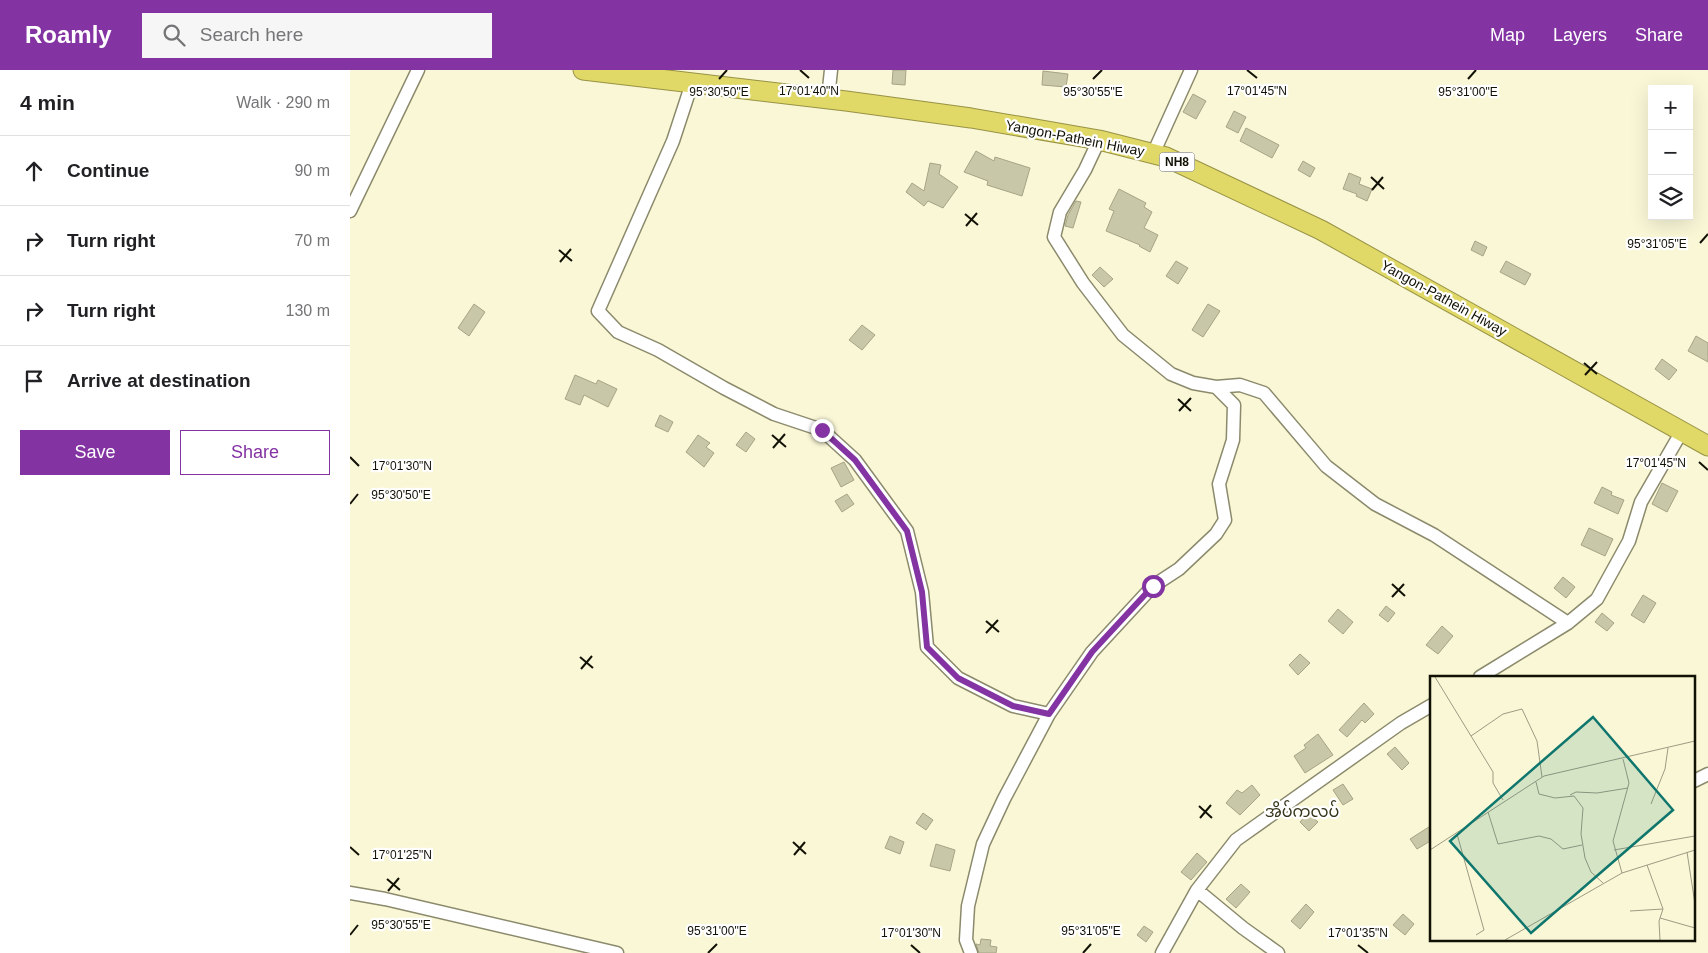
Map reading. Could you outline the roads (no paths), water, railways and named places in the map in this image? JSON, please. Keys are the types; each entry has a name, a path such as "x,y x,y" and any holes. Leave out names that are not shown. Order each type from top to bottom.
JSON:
{"highway":[{"name":"Yangon-Pathein Hiway","path":"583,70 828,98 971,118 1099,140 1166,157 1321,230 1708,446"}],"street":[{"path":"350,211 418,70"},
{"path":"828,98 830,70"},
{"path":"1153,154 1191,70"},
{"path":"692,83 673,141 598,311 618,332 658,350 774,414 822,430 855,460 907,531 922,592 927,647 958,678 1013,706 1049,714"},
{"path":"1099,140 1085,170 1060,212 1054,237 1083,283 1123,335 1171,374 1193,383 1216,387 1240,386 1264,394 1326,466 1375,504 1434,536 1568,623"},
{"path":"971,953 966,940 968,906 983,844 1004,799 1049,714 1092,652 1153,586 1178,569 1216,534 1225,520 1219,484 1233,440 1234,405 1216,387"},
{"path":"1482,676 1568,623 1596,599 1629,541 1641,502 1682,431"},
{"path":"1162,953 1197,890 1236,840 1400,723 1430,706"},
{"path":"1696,780 1708,774"},
{"path":"1197,890 1243,928 1278,953"},
{"path":"350,894 385,899 617,953"}],"district":[{"name":"အိပ်ကလပ်","path":"1302,811"}]}
